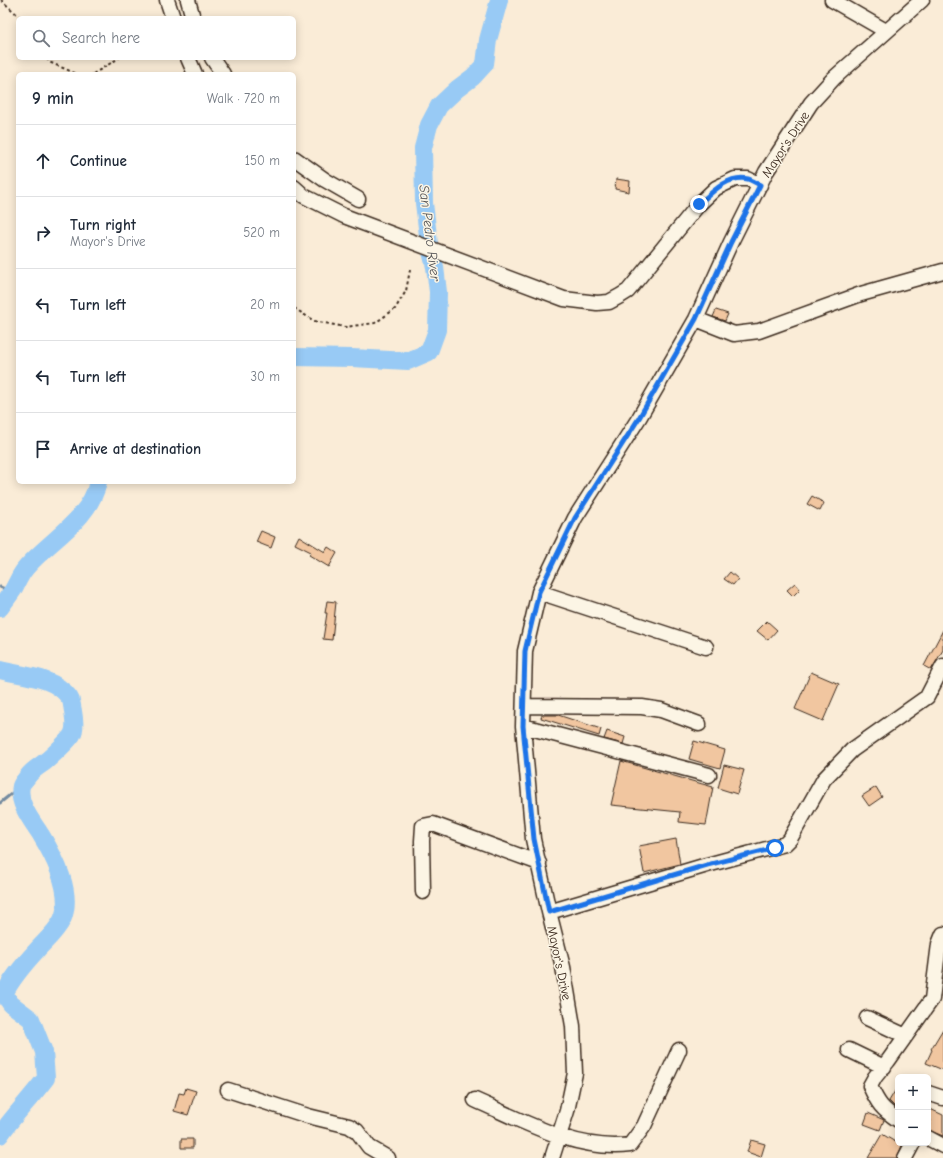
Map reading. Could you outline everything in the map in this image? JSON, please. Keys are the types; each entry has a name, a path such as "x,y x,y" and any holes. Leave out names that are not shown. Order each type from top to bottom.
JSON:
{"street":[{"path":"167,0 172,16"},
{"path":"188,0 192,16"},
{"path":"832,0 886,31"},
{"name":"Mayor's Drive","path":"552,1158 560,1137 575,1073 573,1026 563,966 549,912 534,839 523,726 525,651 539,592 575,518 639,418 696,319 731,242 766,172 812,103 834,78 922,0"},
{"path":"189,60 194,72"},
{"path":"213,60 222,72"},
{"path":"296,159 325,180 358,199"},
{"path":"296,189 304,196 344,216 564,299 597,303 609,302 628,291 699,204 716,188 735,179 748,179 760,185"},
{"path":"696,319 734,334 759,331 861,294 943,271"},
{"path":"539,592 706,647"},
{"path":"549,912 707,865 785,844 790,839 824,779 852,750 927,697 943,666"},
{"path":"524,706 642,707 661,710 699,724"},
{"path":"523,726 709,775"},
{"path":"423,892 423,826 433,824 539,863"},
{"path":"895,1118 884,1111 870,1086 932,999 939,944 943,934"},
{"path":"867,1018 906,1036"},
{"path":"475,1100 560,1137 591,1143 620,1146 630,1145 644,1126 679,1050"},
{"path":"849,1050 884,1066"},
{"path":"228,1090 308,1116 349,1126 357,1131 369,1147 388,1158"},
{"path":"931,1094 943,1098"},
{"path":"931,1140 943,1146"},
{"path":"905,1158 911,1146"}],"path":[{"path":"1,0 19,16"},
{"path":"48,60 72,72"},
{"path":"96,72 116,60"},
{"path":"296,309 314,321 345,326 375,324 395,310 406,291 410,270"}],"building":[{"path":"616,179 630,181 629,192 615,189"},
{"path":"716,310 728,314 725,321 713,317"},
{"path":"812,496 824,503 820,511 807,504"},
{"path":"261,531 275,537 271,548 256,542"},
{"path":"299,536 325,552 328,547 337,553 329,567 309,555 311,552 295,544"},
{"path":"730,572 738,579 733,585 724,579"},
{"path":"795,583 800,589 793,596 787,590"},
{"path":"327,601 336,602 332,640 323,639 327,613 325,613"},
{"path":"767,621 777,630 768,640 757,631"},
{"path":"943,630 943,650 931,670 924,666"},
{"path":"811,672 839,684 823,721 795,709"},
{"path":"542,715 558,715 601,729 599,736 541,718"},
{"path":"607,731 625,737 623,744 604,739"},
{"path":"694,741 725,750 720,768 689,759"},
{"path":"621,761 713,787 706,825 679,822 680,812 611,805"},
{"path":"724,765 744,770 737,794 718,788"},
{"path":"876,787 882,797 869,806 862,796"},
{"path":"676,839 680,864 644,873 639,846"},
{"path":"943,1029 943,1070 926,1063 932,1050 931,1049"},
{"path":"186,1088 196,1091 188,1115 174,1111 179,1093 184,1094"},
{"path":"895,1091 895,1107 889,1101"},
{"path":"931,1109 943,1115 943,1136 931,1131"},
{"path":"868,1113 884,1120 880,1130 864,1124"},
{"path":"882,1134 895,1142 895,1146 902,1146 897,1158 868,1158"},
{"path":"181,1139 193,1139 193,1148 181,1148"},
{"path":"751,1140 765,1144 761,1157 747,1152"}],"waterway":[{"name":"San Pedro River","path":"296,357 408,361 429,352 437,330 438,292 435,267 429,244 424,203 423,148 429,125 439,106 457,89 473,77 485,64 488,40 499,0"},
{"name":"San Pedro River","path":"0,608 13,590 25,569 67,529 86,508 94,496 97,484"},
{"path":"0,587 12,592"},
{"name":"San Pedro River","path":"0,670 37,678 55,685 62,690 71,700 74,723 74,729 70,738 49,759 32,771 21,786 20,793 23,806 52,854 61,876 66,899 62,920 57,928 19,971 4,994 11,1004 31,1019 44,1052 46,1078 0,1135"},
{"path":"0,803 21,786"}],"route":[{"path":"699,204 716,188 735,179 748,179 760,185 731,242 696,319 655,392 575,518 539,592 525,651 523,726 534,839 549,912 707,865 775,848"}]}
